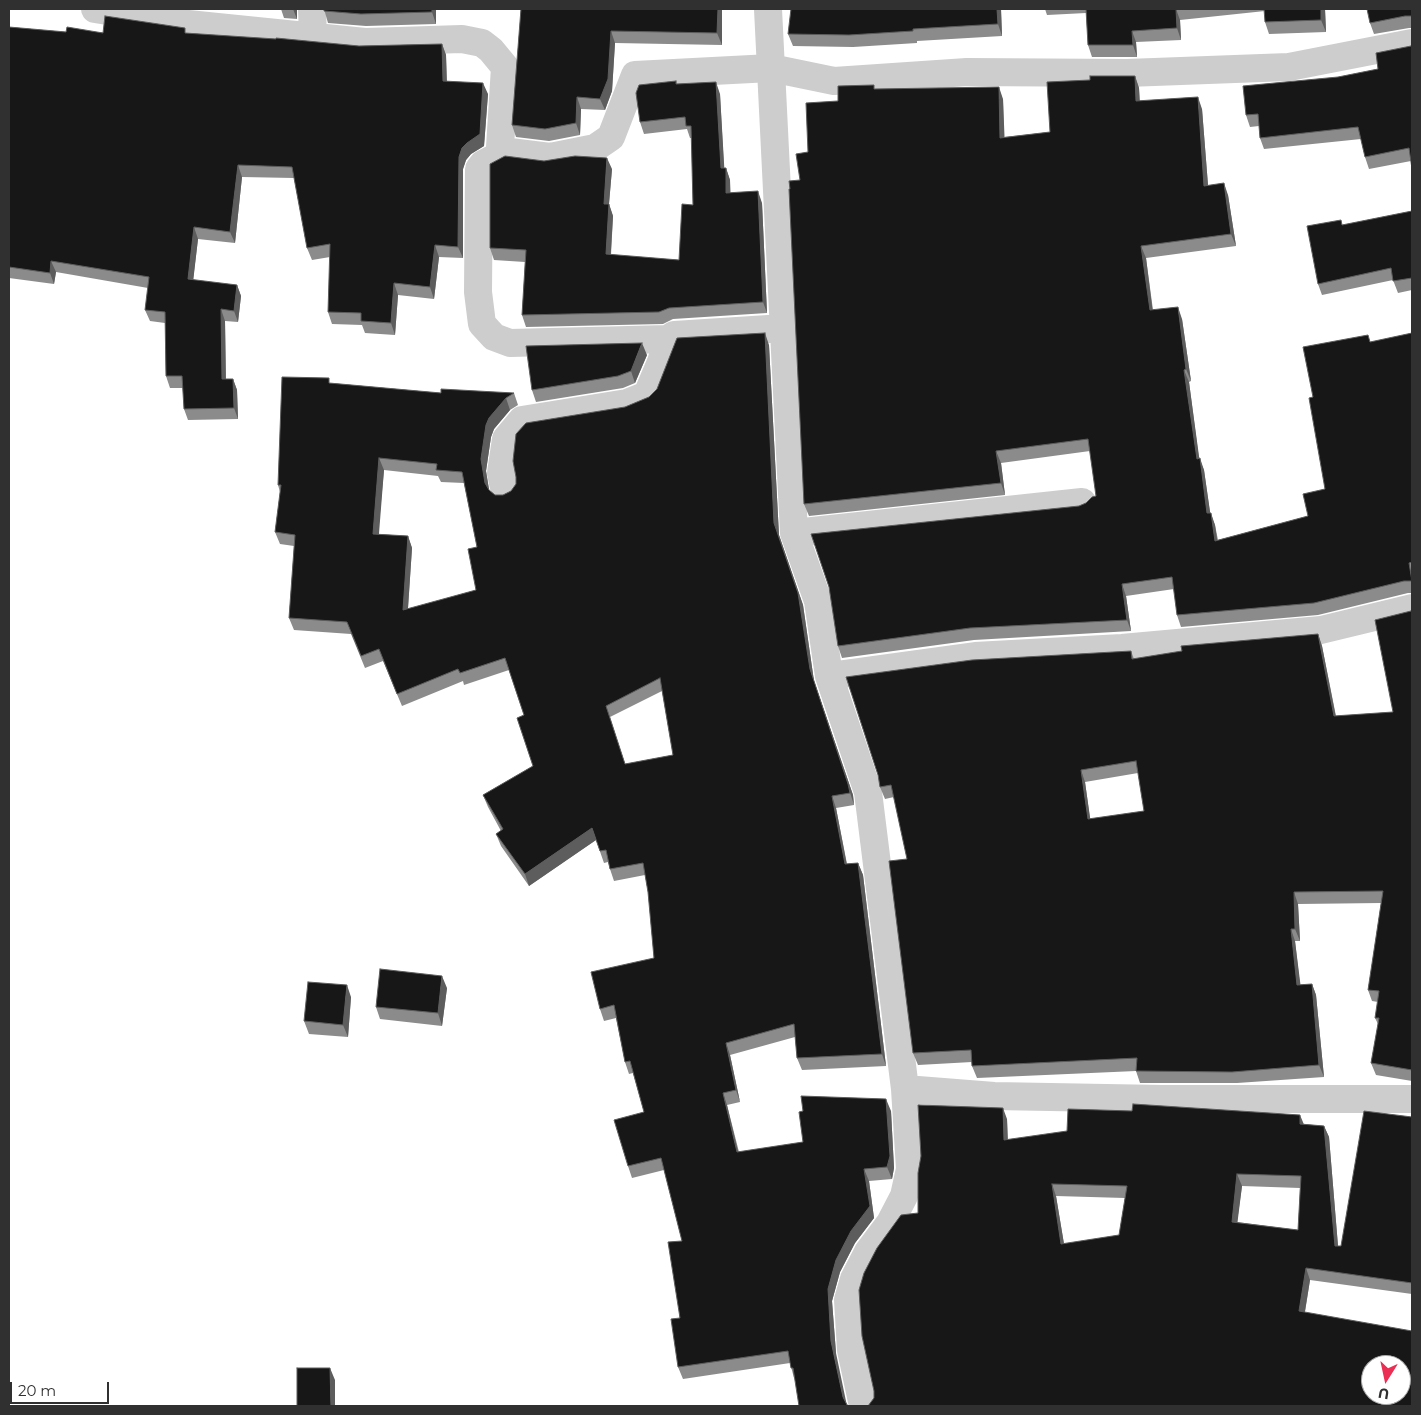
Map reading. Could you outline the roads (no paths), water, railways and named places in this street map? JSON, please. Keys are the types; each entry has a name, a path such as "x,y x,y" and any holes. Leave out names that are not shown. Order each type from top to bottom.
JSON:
{"street":[{"path":"95,9 188,24 365,42 462,39 482,43 492,50 505,67 500,147 502,151 550,157 595,148 611,137 635,75 770,68 834,81 967,72 1127,73 1289,67 1412,44"},
{"path":"312,9 314,36"},
{"path":"768,9 794,533 818,601 830,676 868,792 906,1089 910,1169 904,1196 890,1223 868,1252 854,1279 848,1300 851,1350 862,1406"},
{"path":"506,152 484,164 479,169 478,292 482,324 494,338 510,342 668,339 674,335 784,328"},
{"path":"504,492 501,473 506,439 522,420 627,403 647,395 661,362 668,339"},
{"path":"794,533 1082,502"},
{"path":"830,676 975,656 1122,648 1321,630 1412,608"},
{"path":"906,1089 994,1096 1162,1099 1412,1099"}]}
